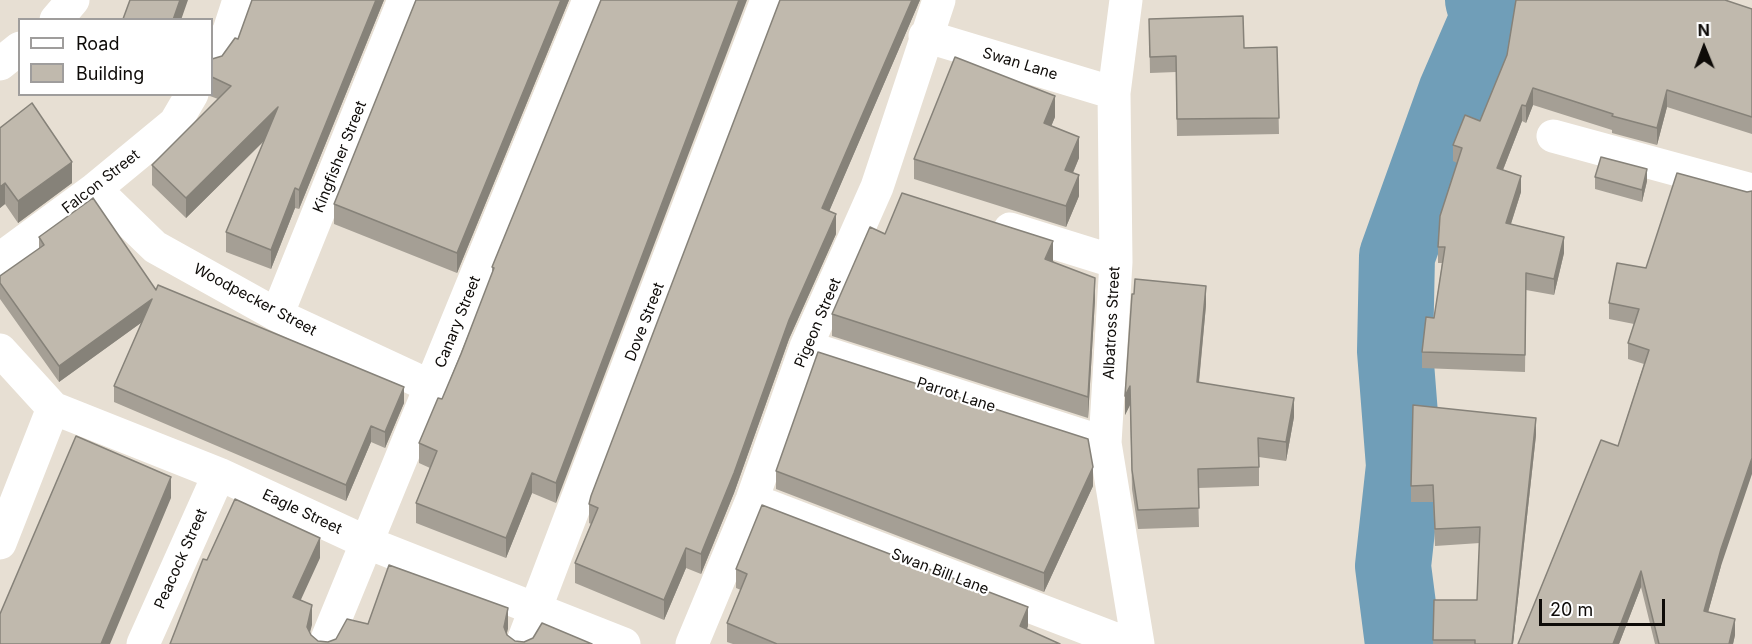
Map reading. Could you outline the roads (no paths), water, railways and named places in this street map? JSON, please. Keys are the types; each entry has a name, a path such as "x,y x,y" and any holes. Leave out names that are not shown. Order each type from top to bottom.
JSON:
{"street":[{"path":"58,18 73,0"},
{"path":"213,58 229,31 239,0"},
{"name":"Kingfisher Street","path":"277,315 404,0"},
{"name":"Canary Street","path":"325,644 589,0"},
{"name":"Dove Street","path":"522,644 767,0"},
{"name":"Pigeon Street","path":"692,644 752,500 806,347 877,187 925,36 939,0"},
{"name":"Albatross Street","path":"1126,0 1114,93 1116,262 1105,443 1138,644"},
{"name":"Swan Lane","path":"925,36 1114,93"},
{"path":"0,64 18,50"},
{"name":"Falcon Street","path":"0,260 94,189 175,123 191,96"},
{"path":"1553,136 1752,190"},
{"path":"877,187 911,197"},
{"name":"Woodpecker Street","path":"94,189 155,247 277,315 432,387"},
{"path":"979,219 1116,262"},
{"name":"Parrot Lane","path":"806,347 1105,443"},
{"name":"Eagle Street","path":"0,350 52,408 219,474 368,543 624,644"},
{"path":"0,543 52,408"},
{"name":"Peacock Street","path":"143,644 219,474"},
{"name":"Swan Bill Lane","path":"752,500 1128,644"}],"waterway":[{"path":"1403,644 1393,566 1404,466 1395,351 1397,256 1456,92 1488,18 1483,0"}]}
